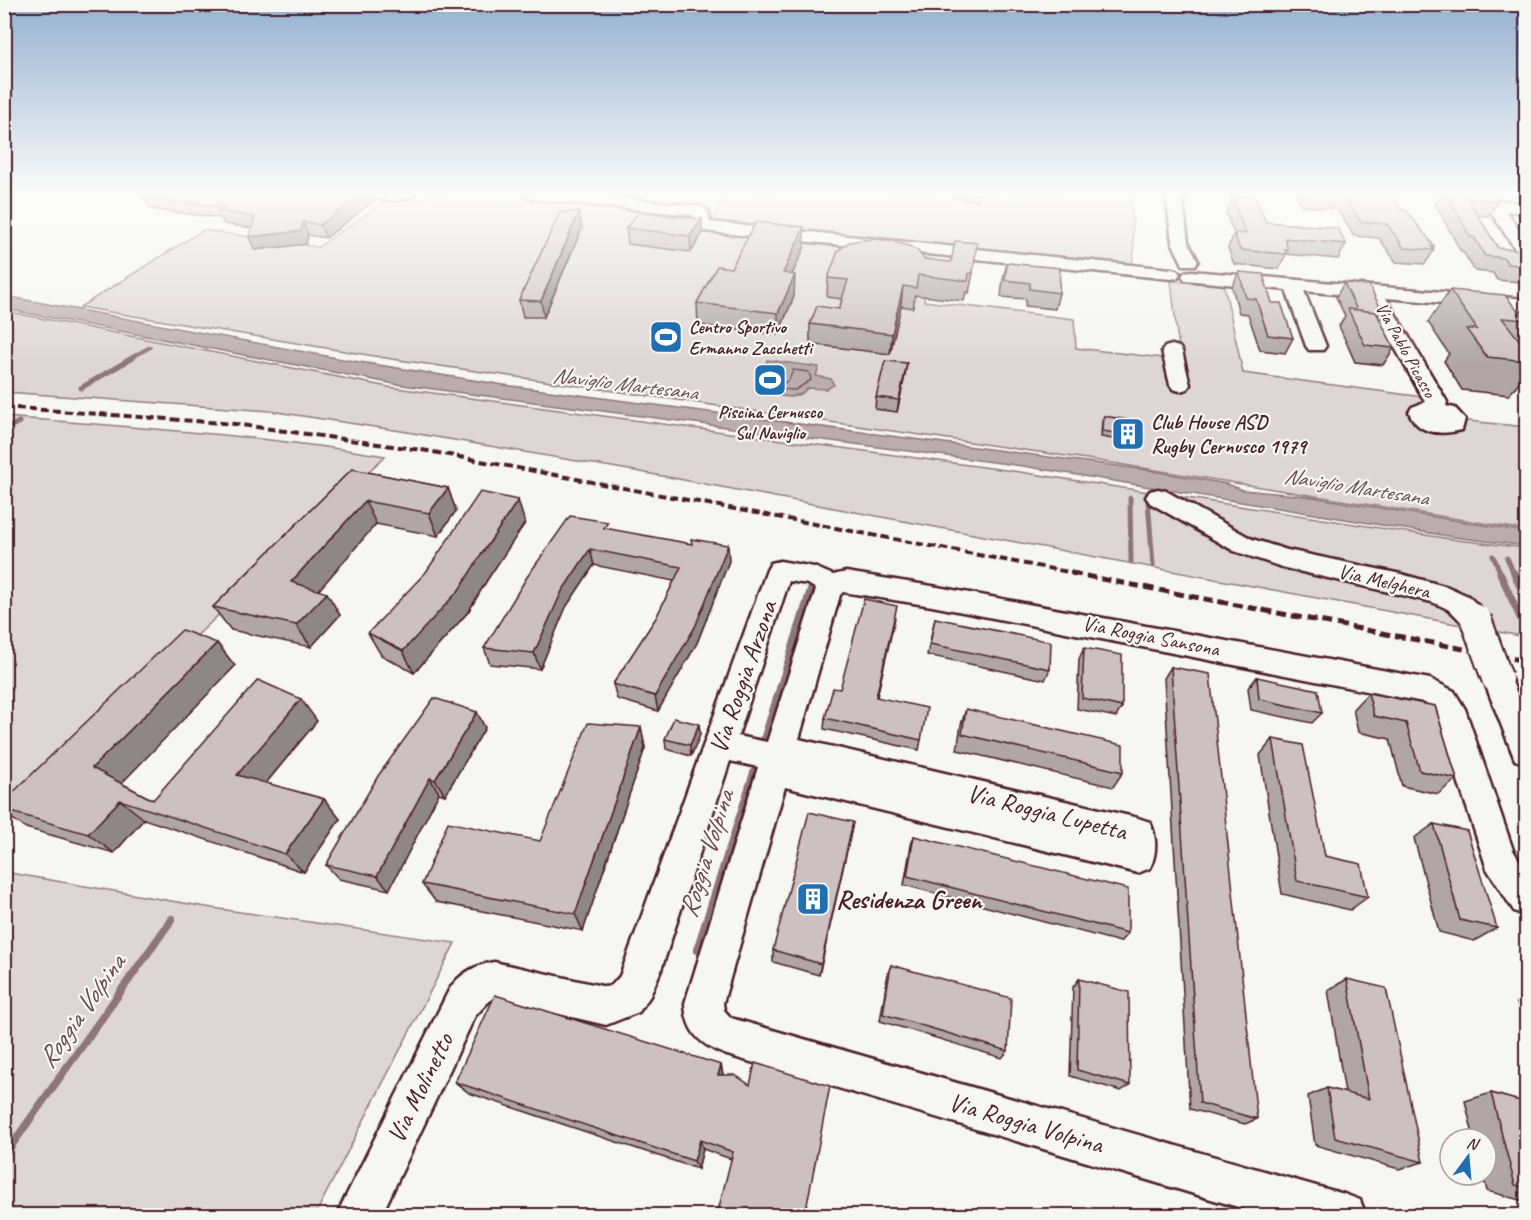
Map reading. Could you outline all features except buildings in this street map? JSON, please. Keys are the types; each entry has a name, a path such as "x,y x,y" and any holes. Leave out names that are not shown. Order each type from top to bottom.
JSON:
{"street":[{"path":"956,251 1133,270 1180,268 1231,280 1527,305"},
{"path":"1180,251 1180,268"},
{"path":"1293,285 1316,346"},
{"name":"Via Pablo Picasso","path":"1373,292 1436,402 1435,409"},
{"path":"1172,351 1180,385"},
{"name":"Via Melghera","path":"1158,497 1243,545 1285,559 1440,594 1459,603 1476,620 1527,751"},
{"name":"Via Roggia Sansona","path":"780,570 841,584 955,600 1416,687 1438,695 1447,703 1506,872 1527,899"},
{"name":"Via Roggia Arzona","path":"500,981 600,1006 617,1004 631,994 642,970 780,570"},
{"path":"719,745 777,758 827,593 841,584"},
{"name":"Via Roggia Lupetta","path":"777,758 1138,833 1138,857 777,758"},
{"name":"Via Roggia Volpina","path":"777,758 704,1003 705,1015 710,1025 724,1035 1344,1215"},
{"name":"Via Molinetto","path":"358,1215 465,997 479,985 490,981 500,981"}],"shaded area":[{"name":"Centro Sportivo Ermanno Zacchetti","path":"170,251 932,251 924,301 1074,319 1076,348 1180,360 1171,281 1224,285 1243,373 1446,400 1459,420 1526,427 1526,530 1087,459 392,359 80,307"},
{"name":"Centro Sportivo Ermanno Zacchetti","path":"992,251 1134,251 1132,265"},
{"path":"4,311 388,387 1020,472 1457,540 1526,548 1526,637 635,471 401,431 270,411 5,392"},
{"path":"5,417 243,437 385,456 5,819"},
{"path":"4,872 212,908 455,943 315,1215 5,1215"}],"water":[{"path":"5,296 347,360 504,385 1148,470 1227,484 1243,490 1306,496 1526,532 1526,546 1454,537 1023,466 395,384 5,309"},
{"path":"767,360 819,367 816,376 831,379 834,385 826,389 808,388 801,394 791,397 781,396 773,391 771,385 785,373 764,369"}],"waterway":[{"path":"129,359 150,347"},
{"path":"81,388 132,358"},
{"path":"4,430 19,422"},
{"name":"Roggia Volpina","path":"1130,498 1131,562"},
{"path":"1148,501 1153,565"},
{"path":"1493,556 1501,574"},
{"path":"1507,558 1514,574"},
{"path":"1500,573 1526,631"},
{"path":"1514,573 1526,601"},
{"name":"Roggia Volpina","path":"764,738 812,585"},
{"name":"Roggia Volpina","path":"727,855 754,771"},
{"name":"Roggia Volpina","path":"697,950 728,853"},
{"name":"Roggia Volpina","path":"4,1156 172,919"}],"railway":[{"path":"4,407 235,424 428,451 1079,574"},
{"path":"1071,573 1526,661"}],"place":[{"name":"Centro Sportivo Ermanno Zacchetti","path":"666,337"},
{"name":"Piscina Cernusco Sul Naviglio","path":"770,380"},
{"name":"Club House ASD Rugby Cernusco 1979","path":"1128,434"},
{"name":"Residenza Green","path":"813,899"}],"water label":[{"name":"Naviglio Martesana","path":"625,384"},
{"name":"Naviglio Martesana","path":"1356,487"}]}
